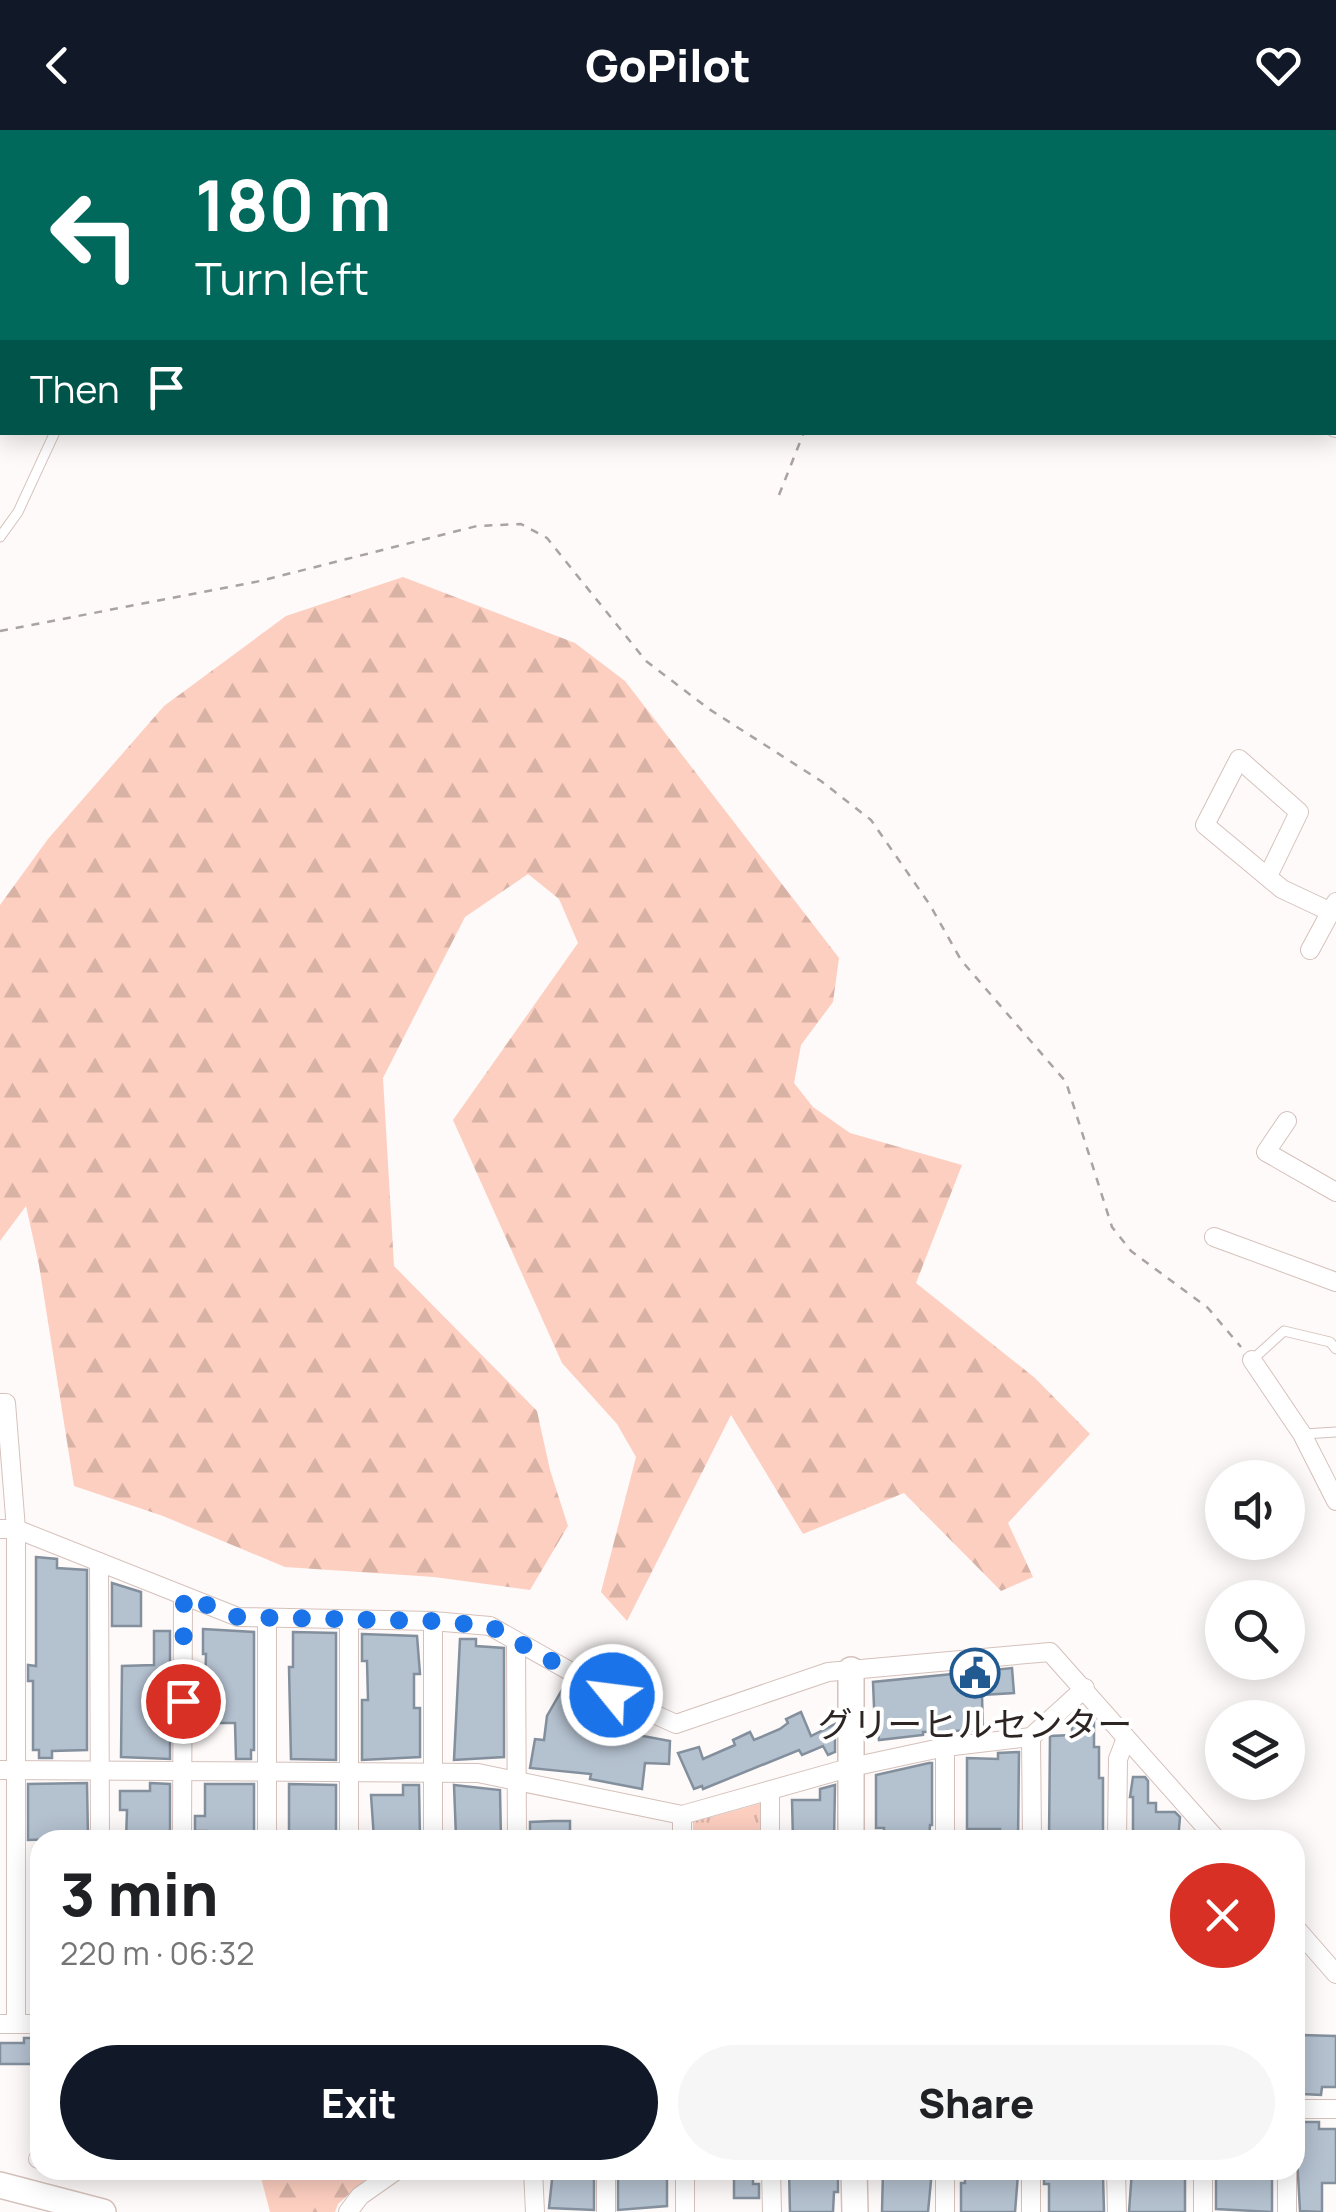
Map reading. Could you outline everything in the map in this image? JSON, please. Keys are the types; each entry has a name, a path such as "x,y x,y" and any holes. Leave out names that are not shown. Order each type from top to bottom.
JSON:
{"street":[{"path":"1268,876 1299,812 1240,759 1205,825 1282,888 1333,907 1310,950"},
{"path":"1287,1121 1266,1152 1336,1192"},
{"path":"1214,1238 1336,1282"},
{"path":"1252,1360 1302,1434 1336,1501"},
{"path":"0,1403 6,1403 8,1529 8,2024"},
{"path":"8,1529 238,1617 490,1626 612,1695 676,1724 828,1672 1050,1652 1085,1688 1200,1830"},
{"path":"99,1562 100,1830"},
{"path":"182,1830 184,1596"},
{"path":"267,1619 267,1830"},
{"path":"349,1621 349,1830"},
{"path":"432,1621 433,1830"},
{"path":"516,1642 517,1830"},
{"path":"851,1670 851,1830"},
{"path":"9,1770 478,1773 682,1815 852,1767 946,1747 1031,1738 1085,1688"},
{"path":"1031,1738 1032,1830"},
{"path":"1117,1830 1118,1759 1126,1738"},
{"path":"945,1830 946,1747"},
{"path":"770,1791 770,1830"},
{"path":"682,1815 682,1830"},
{"path":"1305,1938 1336,1974"},
{"path":"1305,2109 1336,2109"},
{"path":"348,2212 360,2196 383,2180"},
{"path":"533,2180 535,2212"},
{"path":"606,2180 606,2212"},
{"path":"684,2180 685,2212"},
{"path":"771,2180 772,2212"},
{"path":"854,2180 855,2212"},
{"path":"945,2180 945,2212"},
{"path":"1031,2180 1031,2212"},
{"path":"1116,2180 1117,2212"},
{"path":"1203,2180 1203,2212"},
{"path":"1287,2180 1287,2212"},
{"path":"0,2186 103,2212"}],"lane":[{"path":"0,537 18,512 54,435"},
{"path":"1252,1360 1284,1331 1330,1342 1336,1348"},
{"path":"1302,1434 1336,1432"}],"path":[{"path":"779,495 803,435"},
{"path":"0,632 260,581 476,526 520,524 547,538 646,661 709,709 822,781 871,820 930,905 961,960 1066,1082 1112,1227 1131,1251 1208,1308 1252,1360"}],"green space":[{"path":"403,577 575,643 625,681 839,958 833,1002 801,1045 794,1083 813,1107 850,1133 962,1165 916,1283 1035,1378 1090,1434 1008,1523 1033,1577 1001,1591 904,1493 803,1534 731,1415 627,1621 601,1592 636,1457 617,1424 562,1363 453,1120 578,943 559,899 528,874 465,917 383,1078 394,1266 537,1411 568,1526 530,1590 434,1577 285,1567 163,1516 74,1486 26,1206 0,1241 0,905 48,839 164,706 286,616"},
{"path":"762,1803 763,1830 693,1830 693,1822"},
{"path":"262,2180 365,2180 338,2204 335,2212 270,2212"}],"building":[{"path":"36,1557 57,1559 57,1568 87,1570 87,1750 52,1751 52,1758 39,1758 39,1750 33,1750 33,1681 28,1681 28,1665 36,1666"},
{"path":"112,1583 141,1592 141,1626 112,1626"},
{"path":"203,1629 254,1632 251,1759 236,1759 235,1723 204,1723"},
{"path":"154,1631 170,1631 170,1759 121,1757 122,1666 154,1665"},
{"path":"293,1632 336,1633 336,1760 291,1759 289,1667 293,1667"},
{"path":"362,1634 417,1636 420,1674 414,1674 414,1708 420,1708 420,1757 362,1760 362,1700 368,1700"},
{"path":"460,1639 476,1639 476,1646 504,1648 504,1757 454,1760"},
{"path":"1012,1668 1014,1693 982,1695 983,1730 923,1732 879,1740 878,1730 875,1731 873,1682"},
{"path":"566,1683 586,1695 576,1713 592,1718 592,1722 617,1724 616,1731 670,1741 669,1764 645,1763 642,1789 590,1779 591,1774 530,1768 535,1739 544,1740 547,1716"},
{"path":"801,1712 811,1736 835,1724 835,1752 828,1755 823,1746 802,1755 799,1750 703,1789 694,1789 678,1753 699,1747 703,1759 735,1745 733,1740 750,1732 754,1740 780,1729 788,1723 786,1719"},
{"path":"1090,1716 1094,1721 1094,1747 1099,1747 1099,1778 1103,1778 1103,1830 1049,1830 1050,1736 1072,1735 1072,1717"},
{"path":"1019,1752 1018,1830 967,1829 967,1758 998,1759 998,1753"},
{"path":"932,1763 930,1830 876,1828 876,1775"},
{"path":"1133,1777 1145,1777 1148,1803 1156,1803 1156,1812 1175,1812 1180,1817 1179,1830 1133,1830"},
{"path":"87,1783 88,1830 30,1830 28,1840 28,1784"},
{"path":"150,1783 170,1784 170,1830 126,1830 127,1810 120,1810 120,1791 150,1791"},
{"path":"205,1784 254,1784 254,1830 195,1830 195,1816 205,1816"},
{"path":"289,1784 336,1785 336,1830 289,1830"},
{"path":"403,1785 419,1785 420,1830 373,1830 371,1795 403,1795"},
{"path":"454,1785 500,1790 501,1830 456,1830"},
{"path":"835,1785 834,1830 793,1830 792,1800 820,1800 820,1789"},
{"path":"570,1821 570,1830 530,1830 530,1822"},
{"path":"1305,2035 1336,2036 1336,2087 1322,2087 1321,2095 1305,2094"},
{"path":"24,2038 30,2038 30,2064 0,2064 0,2043 24,2043"},
{"path":"1305,2122 1319,2122 1319,2129 1336,2129 1336,2183 1322,2183 1322,2212 1300,2211 1298,2180 1305,2180"},
{"path":"552,2180 594,2180 594,2210 549,2208"},
{"path":"618,2180 667,2180 667,2206 618,2210"},
{"path":"734,2180 753,2180 753,2184 759,2184 759,2198 734,2198"},
{"path":"789,2180 838,2180 833,2212 790,2212"},
{"path":"883,2180 931,2180 928,2212 882,2212"},
{"path":"1018,2180 1015,2212 961,2212 961,2183"},
{"path":"1044,2180 1103,2180 1104,2212 1049,2212 1049,2184 1044,2184"},
{"path":"1131,2180 1185,2180 1185,2212 1129,2212"},
{"path":"1216,2180 1272,2180 1272,2212 1216,2209"}],"place":[{"name":"グリーヒルセンター","path":"975,1673"}],"route":[{"path":"183,1701 184,1596 238,1617 490,1626 612,1695"}]}
